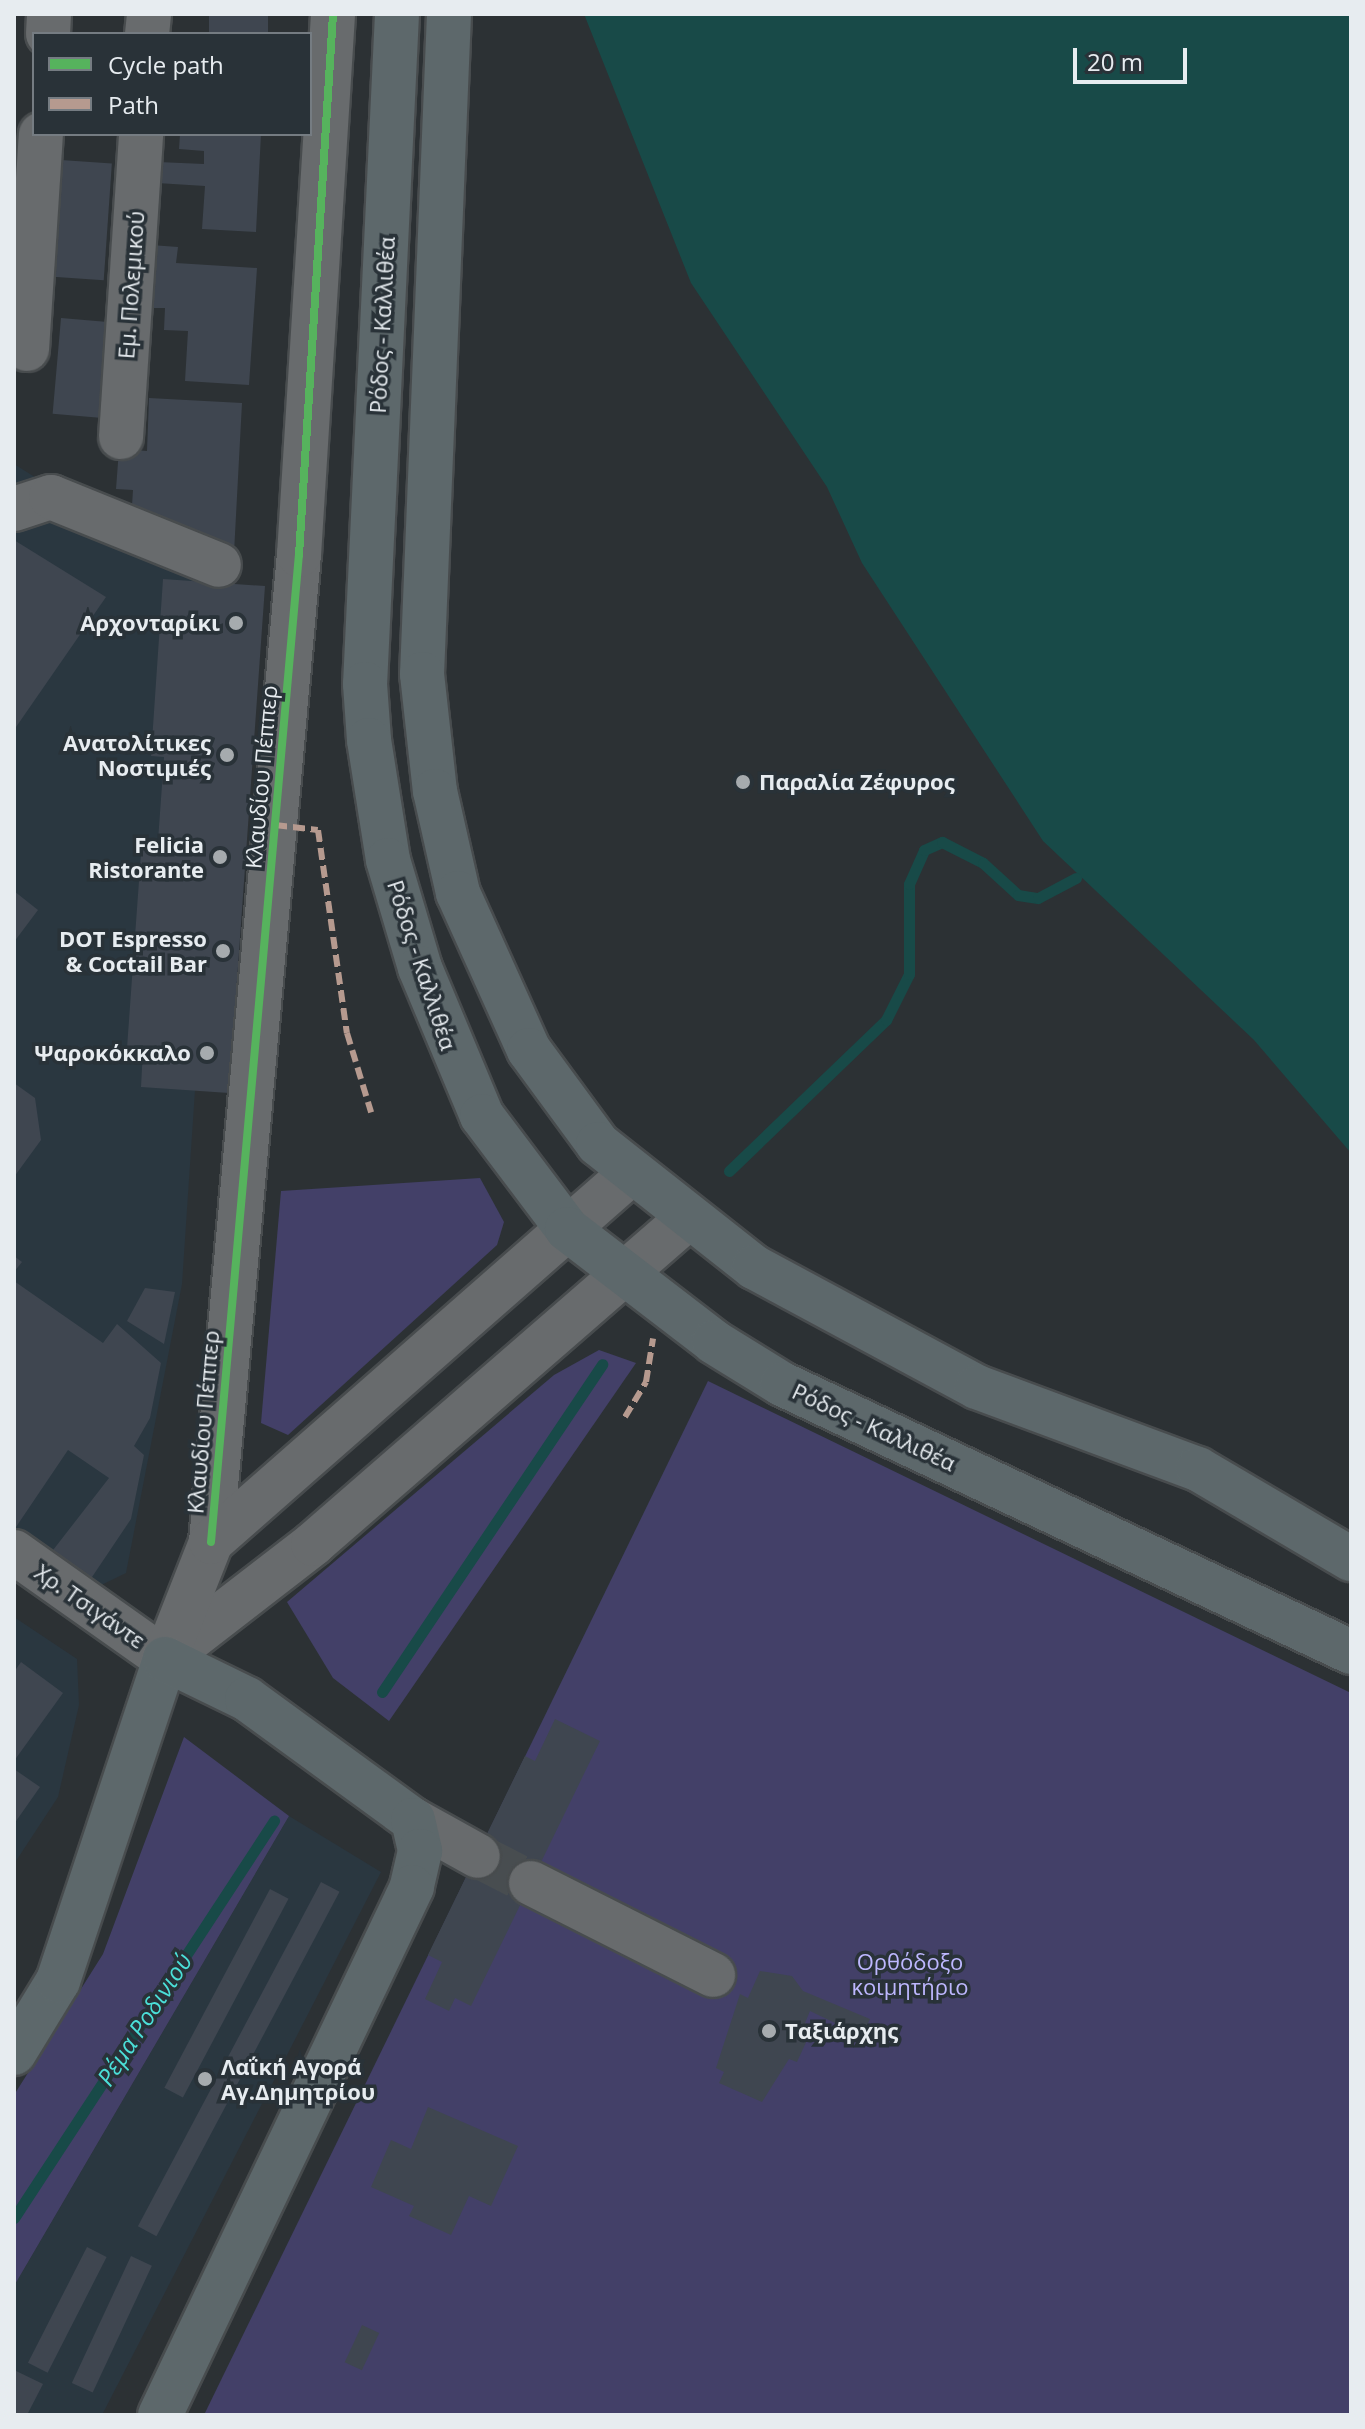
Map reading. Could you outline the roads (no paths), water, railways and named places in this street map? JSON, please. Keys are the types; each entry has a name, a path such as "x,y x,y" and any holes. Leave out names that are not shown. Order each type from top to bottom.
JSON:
{"main road":[{"name":"Ρόδος - Καλλιθέα","path":"397,14 365,684 369,740 388,860 440,1029 482,1116 567,1229 622,1275 782,1384 1351,1652"},
{"path":"449,14 422,674 435,791 458,893 499,995 576,1119 630,1174 687,1219 829,1312 977,1387 1198,1469 1351,1559"},
{"path":"14,2053 58,1981 165,1659 247,1699 413,1820 420,1851 412,1887 160,2415"}],"street":[{"name":"Κλαυδίου Πέππερ","path":"211,1542 299,555 333,14"},
{"path":"27,349 41,136"},
{"name":"Εμ. Πολεμικού","path":"121,437 141,136"},
{"path":"14,509 51,497 219,565"},
{"path":"165,1659 211,1542 630,1174"},
{"path":"165,1659 313,1544 687,1219"},
{"name":"Χρ. Τσιγάντε","path":"14,1552 165,1659"},
{"path":"413,1820 478,1856"},
{"path":"531,1883 713,1975"}],"waterway":[{"path":"729,1171 886,1020 909,974 909,884 924,850 942,842 983,863 1018,895 1038,898 1076,878"},
{"path":"382,1692 602,1364"},
{"name":"Ρέμα Ροδινιού","path":"14,2218 274,1821"}],"tunnel":[{"path":"478,1856 531,1883"}],"place":[{"name":"Αρχονταρίκι","path":"236,623"},
{"name":"Ανατολίτικες Νοστιμιές","path":"227,755"},
{"name":"Παραλία Ζέφυρος","path":"743,782"},
{"name":"Felicia Ristorante","path":"220,857"},
{"name":"DOT Espresso & Coctail Bar","path":"223,951"},
{"name":"Ψαροκόκκαλο","path":"207,1053"},
{"name":"Ταξιάρχης","path":"769,2031"},
{"name":"Λαΐκή Αγορά Αγ.Δημητρίου","path":"205,2079"}],"park label":[{"name":"Ορθόδοξο κοιμητήριο","path":"910,1974"}]}
